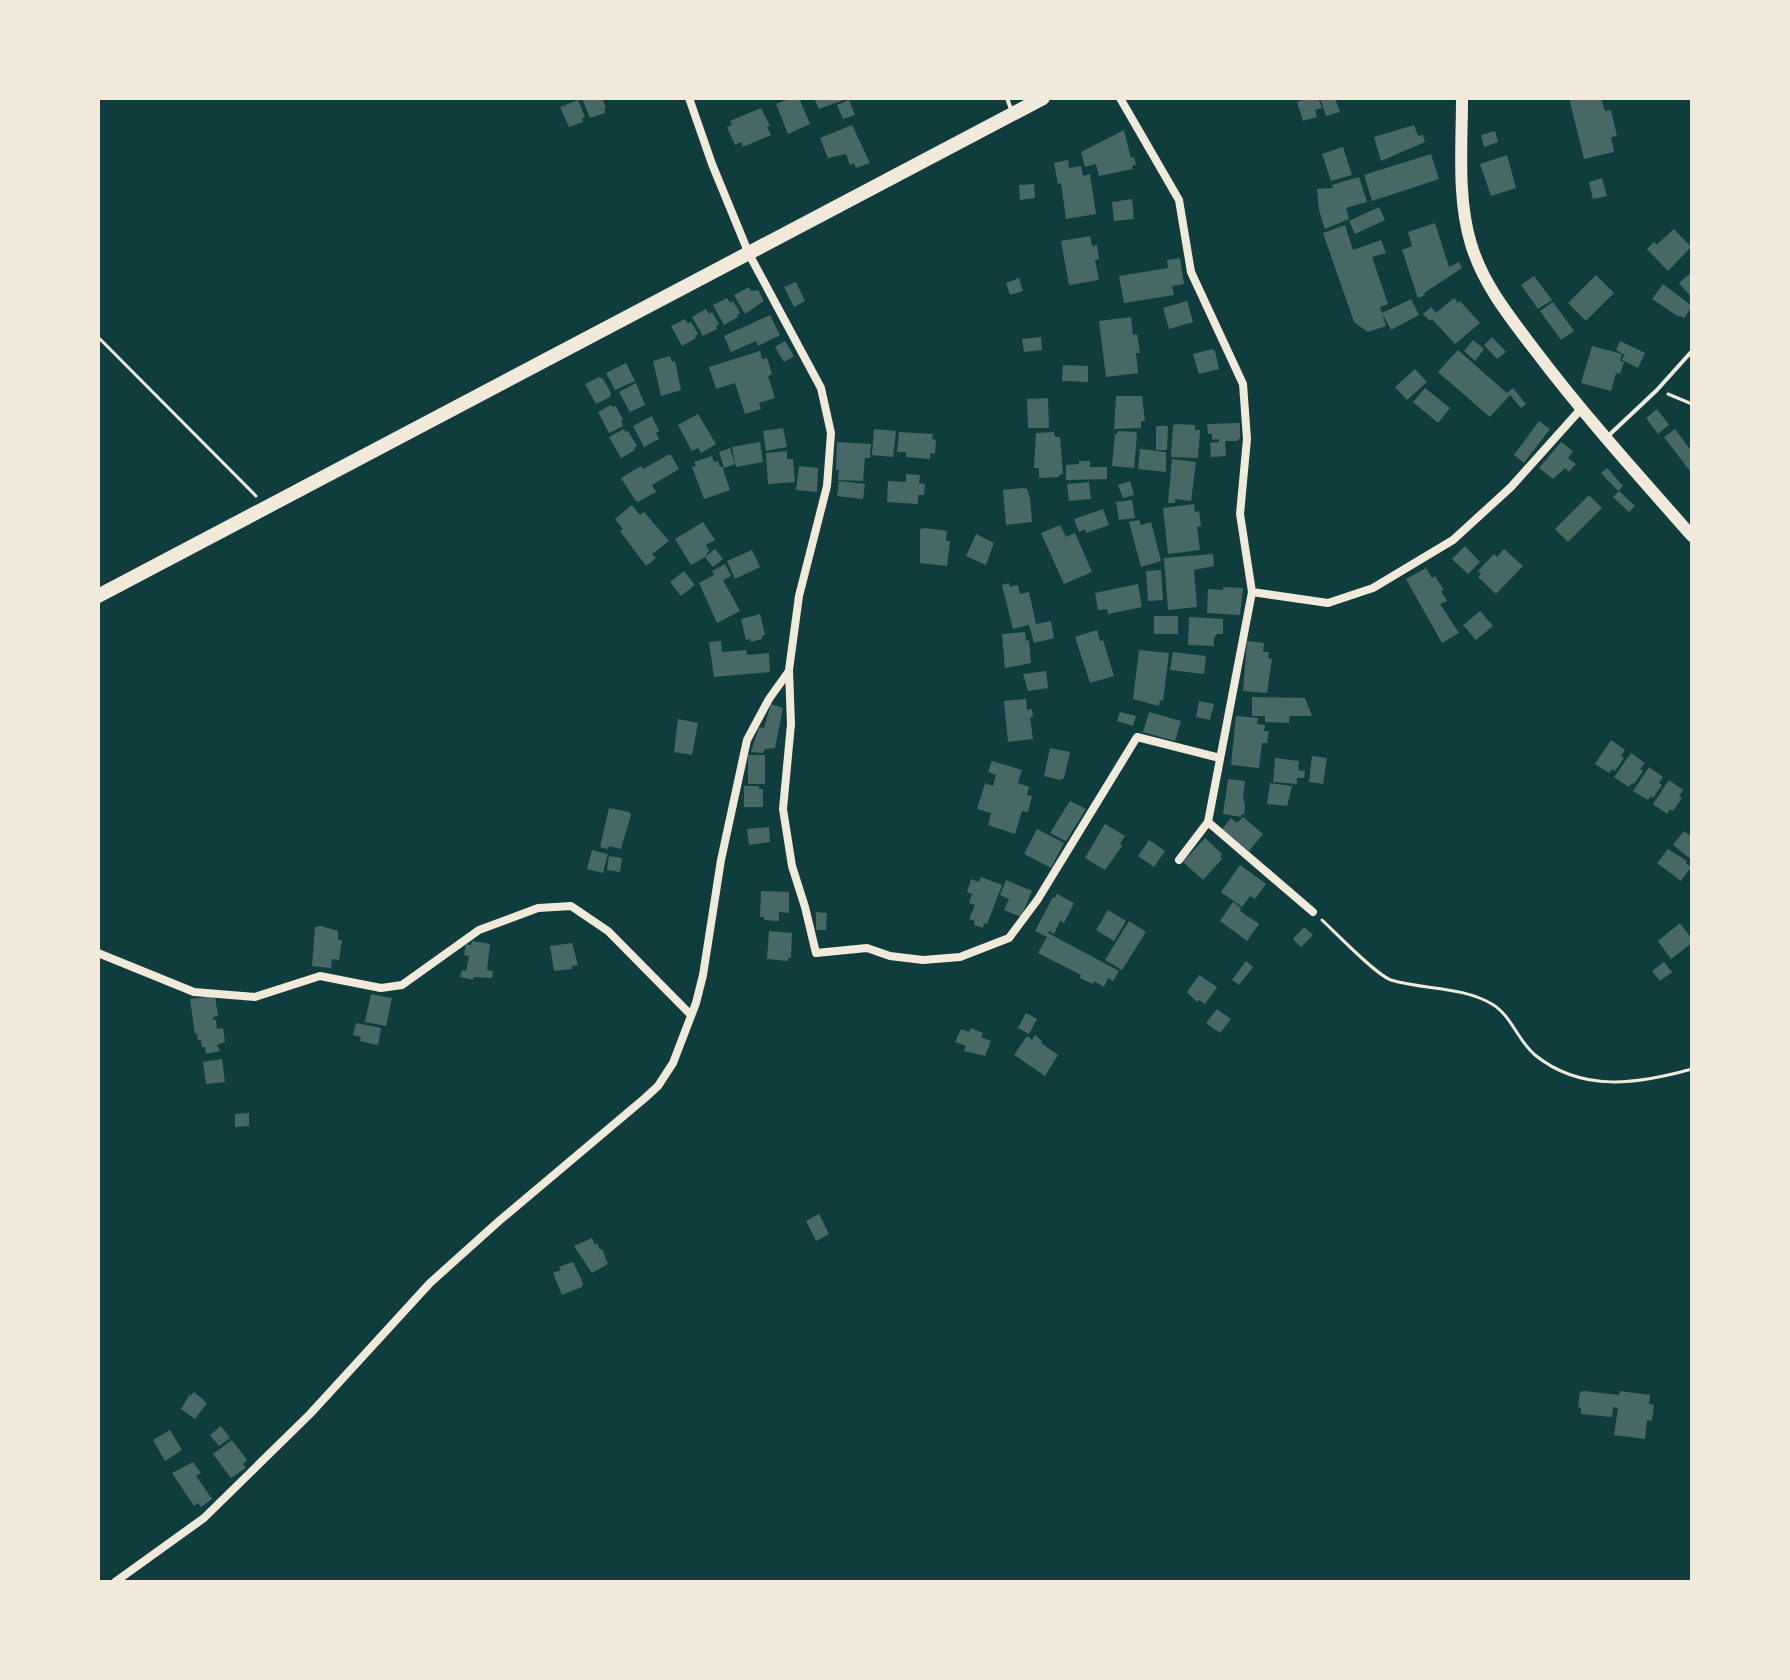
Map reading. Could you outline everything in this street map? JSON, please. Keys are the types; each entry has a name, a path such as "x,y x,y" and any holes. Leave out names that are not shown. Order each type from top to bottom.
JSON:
{"main road":[{"path":"98,596 1043,98"},
{"path":"1462,98 1464,215 1483,275 1502,307 1580,410 1692,536"}],"street":[{"path":"689,98 749,254 821,388 831,433 827,486 799,596 789,670 791,724 783,809 792,866 816,953 867,948 890,956 923,960 960,957 1009,938 1038,899 1137,737 1220,758"},
{"path":"1120,98 1179,200 1191,272 1243,384 1247,439 1240,514 1252,592 1208,822 1179,860"},
{"path":"1252,592 1328,603 1373,588 1453,540 1511,487 1580,410"},
{"path":"115,1582 204,1518 310,1414 430,1283 520,1202 658,1086 673,1063 703,975 721,860 747,740 789,670"},
{"path":"1208,822 1313,912"},
{"path":"98,953 194,992 255,997 320,976 381,988 402,985 479,930 538,908 571,906 608,931 691,1015"}],"lane":[{"path":"1007,98 1013,115"},
{"path":"1605,439 1657,390 1692,351"}],"path":[{"path":"98,337 268,509"},
{"path":"1657,390 1692,404"},
{"path":"1313,912 1388,979 1459,991 1491,1003 1507,1015 1533,1054 1560,1071 1585,1080 1618,1084 1657,1079 1692,1069"}],"building":[{"path":"582,98 602,98 605,113 590,118"},
{"path":"799,98 810,124 788,134 776,104"},
{"path":"814,98 849,98 819,109"},
{"path":"1318,98 1322,108 1315,110 1317,117 1303,121 1297,102"},
{"path":"1320,98 1335,98 1340,112 1326,116"},
{"path":"1569,98 1601,98 1605,111 1611,110 1617,136 1611,137 1614,152 1584,159"},
{"path":"578,100 585,117 582,118 583,122 569,127 560,107"},
{"path":"849,100 855,115 843,119 837,105"},
{"path":"761,108 771,135 743,147 741,142 735,145 727,127 732,125 730,121"},
{"path":"852,125 870,163 856,168 854,163 850,165 846,154 828,158 820,138"},
{"path":"1414,125 1418,136 1423,135 1425,142 1381,161 1374,137"},
{"path":"1124,130 1131,158 1134,157 1136,165 1132,166 1133,169 1099,176 1096,164 1085,167 1081,152"},
{"path":"1495,131 1498,142 1484,147 1481,135"},
{"path":"1343,147 1352,175 1331,181 1322,154"},
{"path":"1431,154 1439,179 1372,201 1364,175"},
{"path":"1507,155 1516,188 1491,196 1480,164"},
{"path":"1068,160 1069,168 1081,166 1083,176 1090,174 1096,214 1066,219 1061,183 1058,184 1054,163"},
{"path":"1359,177 1367,202 1346,208 1349,219 1325,229 1317,189 1333,188 1332,185"},
{"path":"1602,178 1607,196 1593,199 1589,182"},
{"path":"1034,184 1035,198 1020,200 1019,185"},
{"path":"1132,199 1134,219 1114,221 1112,202"},
{"path":"1379,207 1385,220 1355,234 1349,221"},
{"path":"1435,223 1449,267 1459,262 1462,268 1418,298 1402,250 1412,246 1408,232"},
{"path":"1345,225 1353,250 1381,240 1386,253 1372,257 1388,304 1380,307 1386,326 1368,332 1354,322 1323,233"},
{"path":"1674,229 1691,247 1668,271 1647,249"},
{"path":"1090,236 1092,246 1097,245 1099,259 1095,260 1099,280 1069,285 1061,241"},
{"path":"1180,258 1184,284 1172,286 1174,295 1124,303 1119,276 1168,268 1167,260"},
{"path":"1692,272 1692,298 1679,283"},
{"path":"1596,275 1614,293 1586,321 1568,303"},
{"path":"1534,276 1552,300 1538,309 1521,285"},
{"path":"1019,278 1023,291 1010,295 1006,283"},
{"path":"796,282 805,301 794,307 784,287"},
{"path":"1663,284 1692,306 1684,318 1652,299"},
{"path":"749,287 751,291 758,290 764,301 745,314 734,295"},
{"path":"727,298 730,303 733,301 740,313 724,325 713,305"},
{"path":"1454,298 1480,323 1455,344 1432,319 1430,321 1423,314 1431,307 1436,313"},
{"path":"1411,299 1419,315 1391,330 1382,313"},
{"path":"1187,301 1193,322 1169,329 1163,308"},
{"path":"1553,302 1574,331 1561,340 1540,311"},
{"path":"706,309 709,314 712,312 719,324 717,329 703,336 692,317"},
{"path":"770,315 780,335 758,346 756,341 731,352 724,336"},
{"path":"1131,317 1133,335 1137,334 1140,353 1136,353 1138,373 1106,377 1099,321"},
{"path":"685,319 688,324 691,322 698,334 682,346 671,326"},
{"path":"1041,337 1042,350 1024,352 1022,339"},
{"path":"1492,337 1506,352 1497,359 1484,345"},
{"path":"1473,340 1484,349 1475,361 1464,351"},
{"path":"785,341 794,356 784,362 775,347"},
{"path":"1620,341 1645,353 1638,368 1622,360 1624,355 1627,356 1616,350"},
{"path":"1592,346 1622,354 1620,361 1624,362 1620,374 1616,373 1611,391 1581,383"},
{"path":"1212,349 1219,369 1199,374 1193,354"},
{"path":"1458,350 1507,393 1513,388 1526,404 1521,408 1510,395 1490,417 1438,372"},
{"path":"760,351 762,359 767,358 772,374 768,376 775,398 759,403 761,409 745,414 735,383 716,389 709,367"},
{"path":"670,356 672,362 675,361 681,390 661,396 653,361"},
{"path":"626,363 635,381 615,390 606,373"},
{"path":"1063,365 1088,366 1088,382 1062,381"},
{"path":"1415,369 1427,382 1407,400 1395,387"},
{"path":"599,377 611,393 610,397 596,404 585,384"},
{"path":"636,383 645,405 630,412 619,392"},
{"path":"1425,388 1450,408 1438,423 1413,402"},
{"path":"1116,396 1142,396 1145,421 1141,421 1141,428 1114,429"},
{"path":"1048,398 1049,428 1028,428 1027,399"},
{"path":"611,405 616,406 623,426 609,433 598,412"},
{"path":"1657,409 1669,425 1658,434 1646,418"},
{"path":"698,414 716,444 701,453 698,448 692,451 678,425"},
{"path":"652,416 659,439 644,447 633,426"},
{"path":"1539,421 1550,429 1524,463 1514,455"},
{"path":"1240,423 1240,438 1225,441 1226,456 1211,457 1210,443 1219,442 1219,439 1212,440 1207,424"},
{"path":"1175,424 1195,425 1195,430 1200,430 1198,458 1171,457"},
{"path":"1156,426 1168,426 1167,450 1156,450"},
{"path":"783,428 787,447 766,451 763,431"},
{"path":"624,429 637,446 621,458 609,437"},
{"path":"874,429 896,431 893,457 872,455"},
{"path":"1675,429 1689,448 1692,445 1692,474 1664,437"},
{"path":"1118,431 1136,432 1134,468 1112,466 1115,434"},
{"path":"899,432 933,434 935,454 930,453 930,459 906,457 906,452 897,452"},
{"path":"1054,432 1055,437 1060,437 1063,474 1039,478 1039,468 1034,468 1036,433"},
{"path":"760,442 763,462 736,467 732,447"},
{"path":"837,442 871,444 870,458 865,458 863,481 838,480"},
{"path":"1561,442 1573,451 1568,458 1576,464 1569,472 1565,468 1553,479 1539,468"},
{"path":"730,448 735,464 724,468 719,452"},
{"path":"1140,449 1166,452 1166,472 1138,469"},
{"path":"787,451 787,459 793,459 795,482 768,484 766,453"},
{"path":"668,455 679,469 652,485 656,492 638,502 635,500 621,478"},
{"path":"712,456 714,462 718,461 722,466 730,490 704,499 692,467 696,466 694,462"},
{"path":"1172,459 1196,462 1191,501 1175,499 1175,503 1168,503"},
{"path":"1079,461 1090,461 1090,467 1107,467 1107,479 1066,480 1066,465 1079,464"},
{"path":"799,466 818,468 817,492 796,490"},
{"path":"1607,468 1623,486 1618,491 1601,473"},
{"path":"906,474 920,475 919,483 925,484 924,495 918,495 918,504 887,502 888,481 906,482"},
{"path":"839,481 865,484 863,499 837,496"},
{"path":"1130,481 1134,495 1123,498 1118,485"},
{"path":"1089,482 1091,499 1069,501 1067,484"},
{"path":"1027,489 1030,498 1032,522 1006,525 1003,490"},
{"path":"1619,491 1635,506 1629,512 1613,497"},
{"path":"1589,495 1602,508 1568,542 1555,529"},
{"path":"1132,500 1135,518 1119,520 1116,502"},
{"path":"1194,504 1195,512 1199,511 1201,526 1197,527 1200,550 1168,554 1163,508"},
{"path":"632,505 640,515 644,512 669,541 652,554 656,558 646,566 620,531 623,529 615,519"},
{"path":"1103,509 1109,525 1086,533 1085,529 1079,532 1074,519"},
{"path":"1139,520 1141,525 1151,522 1161,561 1141,567 1129,522"},
{"path":"703,522 715,540 706,545 709,551 705,557 691,565 675,539"},
{"path":"1060,525 1066,537 1075,533 1092,572 1064,584 1041,533"},
{"path":"920,529 947,531 946,541 950,541 947,566 920,563"},
{"path":"976,534 994,543 986,565 966,556"},
{"path":"1465,546 1480,562 1468,574 1452,559"},
{"path":"715,549 723,559 713,567 705,557"},
{"path":"1504,549 1523,566 1496,594 1478,577 1481,574 1478,571 1494,554 1497,557"},
{"path":"752,550 760,567 735,579 727,561"},
{"path":"1213,554 1214,566 1194,570 1197,607 1168,610 1164,558"},
{"path":"725,564 731,576 723,580 740,611 717,623 699,583"},
{"path":"1426,568 1444,590 1441,591 1447,601 1440,604 1459,633 1442,643 1406,579"},
{"path":"1161,570 1163,600 1148,601 1146,571"},
{"path":"684,571 695,585 681,596 670,582"},
{"path":"1009,583 1010,587 1018,585 1020,594 1029,592 1036,624 1051,621 1054,638 1034,643 1029,625 1013,629 1002,585"},
{"path":"1138,584 1142,607 1108,614 1107,609 1098,610 1095,593"},
{"path":"1223,587 1243,588 1240,615 1207,613 1208,589 1223,590"},
{"path":"1480,611 1493,626 1476,640 1463,625"},
{"path":"760,614 765,635 751,642 750,639 746,640 741,619"},
{"path":"1154,616 1178,616 1178,634 1154,634"},
{"path":"1189,617 1223,619 1223,634 1217,634 1214,638 1214,646 1188,645"},
{"path":"1097,630 1114,676 1090,683 1075,637"},
{"path":"1025,632 1026,641 1029,640 1031,663 1005,668 1002,634"},
{"path":"721,641 722,652 746,650 747,655 769,653 770,672 714,677 709,642"},
{"path":"1247,641 1264,643 1263,652 1269,652 1268,658 1272,659 1267,693 1243,691"},
{"path":"1139,650 1169,653 1163,701 1160,700 1159,706 1133,699"},
{"path":"1173,652 1206,656 1204,674 1170,670"},
{"path":"1046,671 1048,688 1028,691 1023,674"},
{"path":"1252,697 1305,698 1312,716 1290,716 1289,723 1265,722 1265,716 1252,716"},
{"path":"1026,699 1027,710 1032,709 1033,739 1008,742 1004,701"},
{"path":"1199,701 1214,704 1210,720 1196,717"},
{"path":"771,704 783,708 775,748 765,749 763,753 751,752 759,727 764,728"},
{"path":"1120,712 1136,716 1133,726 1117,721"},
{"path":"1149,712 1181,721 1175,741 1143,732"},
{"path":"1236,716 1258,718 1257,724 1265,725 1264,731 1269,731 1267,743 1262,743 1259,768 1231,765"},
{"path":"678,719 698,723 692,755 674,752"},
{"path":"1611,740 1625,750 1621,756 1624,758 1615,771 1612,769 1609,773 1595,764"},
{"path":"1050,748 1070,752 1064,778 1060,780 1044,776"},
{"path":"1631,753 1645,763 1640,769 1643,771 1629,787 1614,777"},
{"path":"748,755 765,755 765,784 748,784"},
{"path":"1312,756 1327,758 1323,784 1309,782"},
{"path":"1275,758 1299,761 1298,770 1305,771 1304,778 1297,778 1297,784 1273,782"},
{"path":"992,761 1022,770 1018,783 1029,787 1027,795 1032,796 1028,812 1022,811 1015,834 988,825 991,813 977,809 985,783 993,786 996,775 988,772"},
{"path":"1649,767 1663,777 1659,783 1662,785 1648,800 1633,791"},
{"path":"1228,779 1245,781 1244,815 1241,814 1241,817 1223,814"},
{"path":"1669,780 1683,790 1679,796 1682,798 1667,814 1653,804"},
{"path":"1270,783 1292,786 1287,806 1267,804"},
{"path":"744,786 763,789 763,807 744,807"},
{"path":"1070,801 1086,809 1066,841 1050,833"},
{"path":"609,808 631,815 621,849 600,847"},
{"path":"1243,817 1263,834 1249,851 1222,829 1231,818 1237,823"},
{"path":"1105,824 1125,836 1120,844 1122,846 1105,870 1085,858"},
{"path":"769,827 770,842 749,845 747,829"},
{"path":"1037,829 1064,843 1051,868 1024,854"},
{"path":"1684,831 1692,837 1692,860 1673,845"},
{"path":"1205,838 1222,854 1222,859 1203,880 1183,862"},
{"path":"1149,840 1165,851 1154,867 1138,856"},
{"path":"1668,849 1691,867 1681,881 1657,863"},
{"path":"592,850 608,854 603,873 587,869"},
{"path":"609,856 622,858 620,872 607,870"},
{"path":"1240,865 1266,884 1255,899 1250,896 1242,907 1221,892"},
{"path":"981,877 1002,885 983,928 969,919 975,905 969,903 972,894 967,892 971,879 979,882"},
{"path":"1006,880 1032,891 1021,917 1004,910 1009,899 1000,895"},
{"path":"761,891 789,892 789,913 779,912 779,921 760,917"},
{"path":"1057,894 1074,903 1064,923 1060,921 1054,934 1048,933 1119,971 1113,981 1108,978 1104,987 1080,978 1081,975 1038,953 1047,937 1035,931"},
{"path":"1233,902 1259,924 1247,941 1220,921"},
{"path":"1108,910 1126,921 1114,941 1096,930"},
{"path":"816,912 827,913 826,930 816,930"},
{"path":"1129,921 1146,932 1122,970 1105,960"},
{"path":"1680,923 1692,943 1671,959 1658,941"},
{"path":"315,927 338,931 338,940 342,940 339,960 332,959 331,968 312,966"},
{"path":"1304,927 1313,935 1301,947 1293,939"},
{"path":"769,931 792,933 791,958 788,961 767,959"},
{"path":"472,941 490,944 487,970 493,971 492,978 474,977 473,980 460,977 462,970 466,971 469,956 464,955 466,944 471,945"},
{"path":"572,943 578,965 572,966 572,969 554,971 550,946"},
{"path":"1246,961 1253,967 1239,985 1232,980"},
{"path":"1664,962 1672,972 1660,981 1652,971"},
{"path":"1199,975 1217,987 1205,1004 1199,1000 1197,1002 1187,992"},
{"path":"371,994 392,998 386,1026 365,1022"},
{"path":"215,996 218,1016 213,1020 216,1020 217,1029 223,1028 225,1042 217,1045 220,1051 206,1054 205,1047 195,1034 190,999"},
{"path":"1217,1009 1231,1019 1220,1033 1206,1023"},
{"path":"1026,1013 1037,1019 1029,1034 1018,1028"},
{"path":"356,1023 381,1028 378,1045 360,1041 361,1037 353,1035"},
{"path":"971,1028 991,1041 985,1056 964,1051 966,1046 955,1042 961,1029 969,1032"},
{"path":"1035,1035 1058,1055 1045,1076 1014,1055 1027,1036 1032,1040"},
{"path":"222,1059 225,1082 206,1084 203,1062"},
{"path":"249,1113 249,1126 235,1127 235,1114"},
{"path":"819,1214 829,1234 816,1241 806,1221"},
{"path":"592,1238 595,1245 597,1243 602,1249 608,1264 592,1273 574,1246"},
{"path":"573,1262 582,1287 562,1295 553,1273"},
{"path":"194,1392 207,1403 195,1419 181,1409"},
{"path":"1580,1392 1650,1395 1649,1404 1654,1405 1652,1421 1647,1420 1645,1439 1614,1435 1618,1408 1613,1407 1612,1417 1581,1414 1578,1407"},
{"path":"221,1426 230,1438 219,1446 210,1435"},
{"path":"170,1430 182,1450 165,1461 153,1440"},
{"path":"232,1440 247,1460 243,1464 246,1468 231,1478 213,1454"},
{"path":"193,1462 201,1473 196,1476 212,1499 201,1507 198,1503 194,1506 172,1473"}]}
